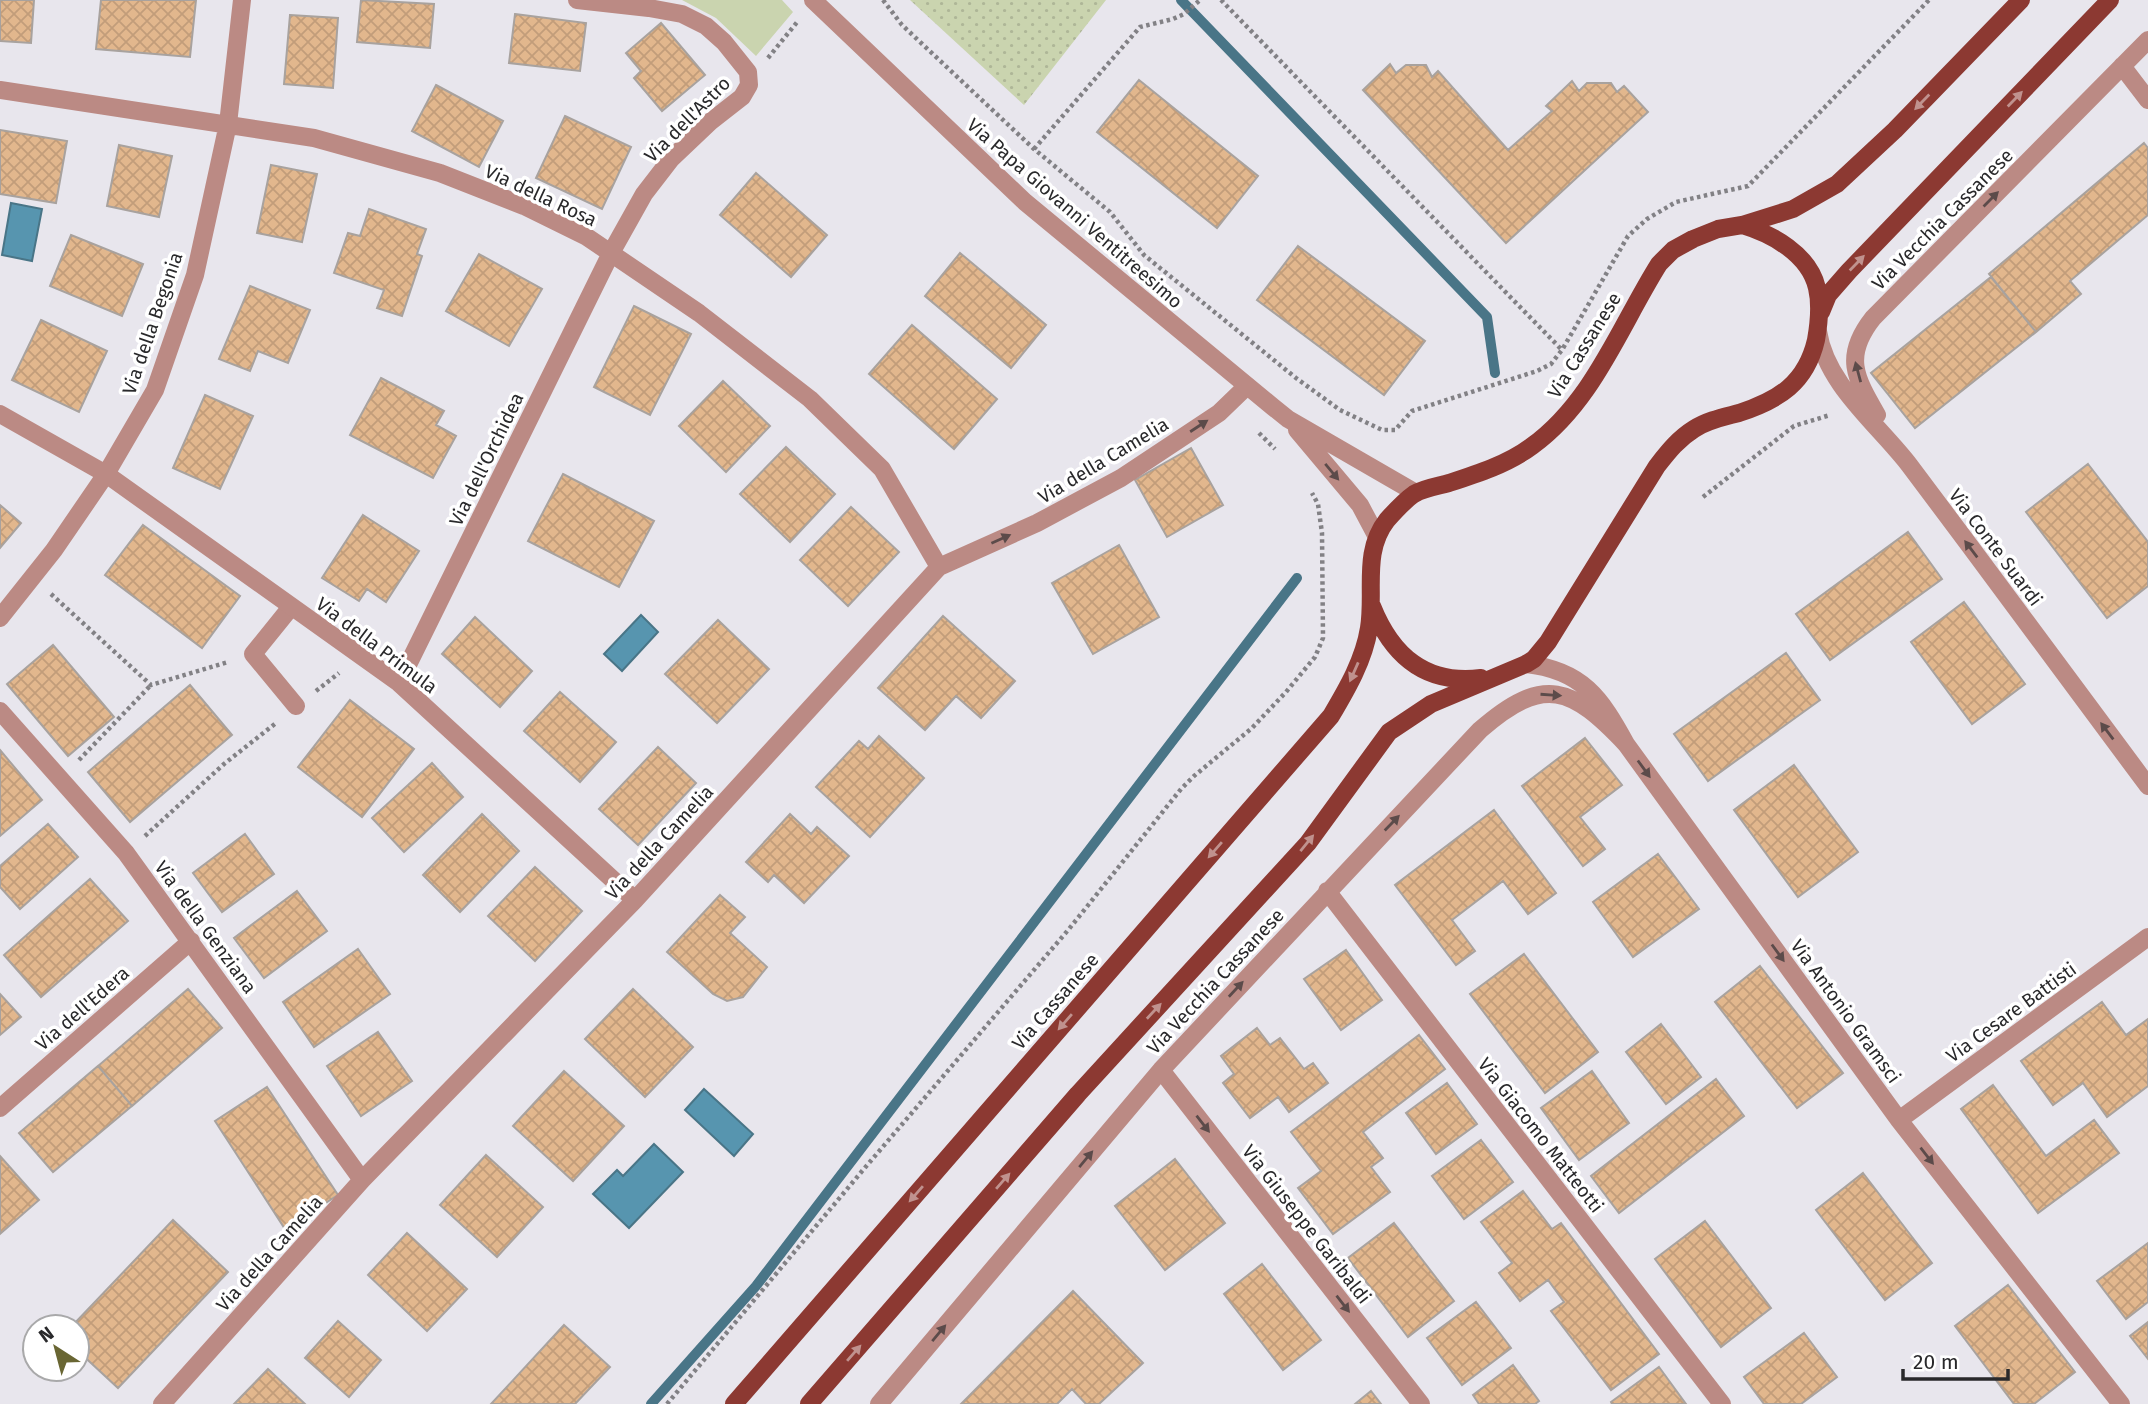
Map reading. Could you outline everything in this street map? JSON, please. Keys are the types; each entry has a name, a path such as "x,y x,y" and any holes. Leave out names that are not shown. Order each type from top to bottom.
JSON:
{"main road":[{"name":"Via Cassanese","path":"734,1404 1323,725 1344,693 1366,643 1372,606 1371,558 1385,522 1416,493 1504,462 1531,447 1572,408 1598,370 1659,264 1673,250 1718,229 1742,225 1793,209 1837,184 1895,130 2021,0"},
{"name":"Via Cassanese","path":"809,1404 1079,1094 1308,843 1389,732 1431,704 1534,659 1548,642 1657,466 1677,440 1696,427 1758,406 1778,396 1796,382 1807,367 1828,295 2110,0"},
{"name":"Via Cassanese","path":"1742,225 1775,238 1790,248 1805,265 1815,282 1819,299 1818,325"},
{"name":"Via Cassanese","path":"1372,606 1396,648 1424,670 1446,679 1469,680 1499,676"}],"street":[{"name":"Via della Begonia","path":"0,618 106,474 155,390 195,275 228,124 242,0"},
{"name":"Via dell'Astro","path":"577,0 682,14 706,26 733,52 748,72 749,85 742,97 710,122 671,159 644,194 611,253"},
{"name":"Via Papa Giovanni Ventitreesimo","path":"816,1 1024,202 1247,386 1288,419 1416,493"},
{"name":"Via Vecchia Cassanese","path":"1900,454 1870,402 1856,371 1856,346 1862,332 2148,40"},
{"path":"2122,66 2148,100"},
{"name":"Via della Rosa","path":"0,90 314,138 440,173 524,206 587,237 699,313 810,399 882,469 939,567"},
{"name":"Via dell'Orchidea","path":"399,683 611,253"},
{"name":"Via Conte Suardi","path":"1818,325 1822,350 1836,376 1900,454 2148,786"},
{"name":"Via della Camelia","path":"162,1404 362,1180 635,900 939,567 1037,523 1121,478 1219,413 1247,386"},
{"name":"Via della Primula","path":"0,414 106,474 399,683 635,900"},
{"name":"Via Papa Giovanni Ventitreesimo","path":"1288,419 1360,505 1377,537"},
{"path":"291,607 253,654 296,706"},
{"name":"Via Antonio Gramsci","path":"1526,664 1545,667 1579,680 1589,688 1609,713 1626,744 1899,1120 2121,1404"},
{"name":"Via Vecchia Cassanese","path":"879,1404 1161,1070 1480,730 1512,705 1540,694 1570,697 1593,711 1626,744"},
{"name":"Via della Genziana","path":"0,711 126,853 362,1180"},
{"name":"Via Giacomo Matteotti","path":"1327,891 1722,1404"},
{"name":"Via Cesare Battisti","path":"1899,1120 2148,937"},
{"name":"Via dell'Edera","path":"0,1108 191,941"},
{"name":"Via Giuseppe Garibaldi","path":"1161,1070 1421,1404"}],"path":[{"path":"883,0 902,25 1034,149 1110,212 1144,255 1274,361 1340,410 1382,430 1395,430 1412,411 1537,371 1551,364 1562,350 1628,236 1647,219 1676,202 1748,186 1929,0"},
{"path":"1034,149 1140,27 1184,14 1200,0"},
{"path":"1221,0 1562,350"},
{"path":"748,72 767,60 798,20"},
{"path":"1703,497 1794,426 1837,413"},
{"path":"1255,430 1282,454"},
{"path":"667,1404 1069,929 1181,789 1252,728 1315,657 1323,638 1322,533 1318,504 1308,485"},
{"path":"32,577 151,685"},
{"path":"61,779 151,685 253,654"},
{"path":"126,853 223,764 359,656"}],"green space":[{"path":"682,0 782,0 793,12 756,56 716,18"},
{"path":"910,0 1106,0 1024,105"}],"water":[{"path":"11,203 42,209 32,261 2,255"},
{"path":"641,615 658,632 622,671 604,654"},
{"path":"704,1089 753,1134 734,1156 685,1110"},
{"path":"654,1144 683,1172 629,1228 593,1194 617,1170 623,1176"}],"building":[{"path":"0,0 34,0 31,43 0,41"},
{"path":"101,0 196,0 190,57 96,49"},
{"path":"361,0 434,4 430,48 357,42"},
{"path":"515,14 586,23 580,71 509,63"},
{"path":"290,15 338,18 333,88 284,84"},
{"path":"661,23 705,75 662,111 634,78 641,71 626,53"},
{"path":"1390,64 1396,73 1406,65 1426,65 1432,77 1438,71 1508,150 1552,111 1546,106 1572,81 1579,91 1587,83 1611,83 1617,92 1624,86 1648,112 1506,243 1363,90"},
{"path":"1139,80 1258,176 1217,228 1097,132"},
{"path":"436,85 503,121 479,167 412,131"},
{"path":"565,116 631,147 602,209 536,178"},
{"path":"0,130 67,141 56,203 0,194"},
{"path":"2144,143 2148,148 2148,215 2070,281 2081,294 2036,332 1989,274"},
{"path":"119,145 172,156 159,217 107,206"},
{"path":"271,165 317,174 302,242 257,233"},
{"path":"756,173 827,235 791,277 720,215"},
{"path":"369,209 426,229 417,254 422,256 402,316 377,308 384,290 334,273 348,233 360,236"},
{"path":"71,235 143,264 122,316 50,286"},
{"path":"1298,246 1425,341 1384,395 1257,300"},
{"path":"960,253 1046,325 1011,368 925,296"},
{"path":"479,254 542,289 509,346 446,311"},
{"path":"1991,277 2036,332 1915,428 1871,373"},
{"path":"250,286 310,310 288,363 258,351 250,371 219,359"},
{"path":"634,306 691,334 650,415 594,387"},
{"path":"41,320 107,351 79,412 12,380"},
{"path":"912,325 997,399 954,449 869,374"},
{"path":"381,378 444,411 436,425 456,436 433,478 350,435"},
{"path":"723,381 770,426 726,472 679,426"},
{"path":"205,395 253,416 220,489 173,468"},
{"path":"786,447 835,494 790,542 740,494"},
{"path":"1191,448 1223,505 1167,537 1135,480"},
{"path":"2088,464 2148,542 2148,586 2107,618 2026,512"},
{"path":"563,474 654,521 619,587 528,541"},
{"path":"0,505 21,523 0,548"},
{"path":"851,507 899,552 848,606 800,560"},
{"path":"363,515 419,551 386,602 367,589 359,601 322,578"},
{"path":"143,525 240,596 202,648 105,575"},
{"path":"1908,532 1942,579 1830,660 1796,614"},
{"path":"1119,545 1159,617 1093,654 1052,583"},
{"path":"1964,602 2025,684 1972,724 1911,642"},
{"path":"943,616 1015,681 981,718 956,696 925,730 878,688"},
{"path":"475,617 532,671 500,707 442,654"},
{"path":"718,620 769,669 717,723 665,674"},
{"path":"53,645 114,717 68,756 7,684"},
{"path":"1786,653 1820,700 1708,781 1674,734"},
{"path":"190,685 232,735 130,822 88,772"},
{"path":"560,692 616,742 580,782 524,731"},
{"path":"350,700 414,749 362,817 298,767"},
{"path":"879,736 924,778 870,837 816,787 859,741 868,749"},
{"path":"1585,738 1622,785 1580,817 1605,849 1583,866 1522,786"},
{"path":"658,747 696,783 638,845 599,809"},
{"path":"0,750 42,800 0,836"},
{"path":"432,763 463,797 404,852 372,818"},
{"path":"1794,765 1858,852 1798,897 1734,810"},
{"path":"1494,810 1556,893 1528,914 1503,881 1452,920 1475,951 1456,965 1395,885"},
{"path":"482,814 519,851 460,912 423,875"},
{"path":"790,814 811,834 817,827 849,856 804,903 774,875 768,882 746,862"},
{"path":"48,824 78,857 20,909 0,887 0,866"},
{"path":"245,834 274,874 222,912 193,873"},
{"path":"1658,854 1699,909 1633,957 1593,902"},
{"path":"535,867 582,911 535,961 488,916"},
{"path":"90,879 128,921 41,997 4,955"},
{"path":"297,891 327,931 264,978 234,938"},
{"path":"720,895 745,917 730,933 767,967 743,997 727,1001 713,994 667,952"},
{"path":"358,949 390,994 314,1047 283,1002"},
{"path":"1346,950 1382,1000 1341,1030 1304,979"},
{"path":"1524,954 1598,1052 1545,1093 1470,994"},
{"path":"1760,966 1843,1073 1797,1108 1715,1002"},
{"path":"188,989 222,1028 132,1106 98,1066"},
{"path":"633,989 693,1047 645,1097 585,1039"},
{"path":"0,994 21,1017 0,1035"},
{"path":"2102,1002 2126,1035 2148,1019 2148,1086 2107,1117 2083,1083 2053,1105 2021,1061"},
{"path":"1661,1024 1701,1077 1666,1104 1626,1052"},
{"path":"1257,1028 1270,1045 1280,1038 1304,1069 1313,1063 1328,1083 1289,1112 1278,1097 1250,1118 1223,1083 1234,1074 1221,1056"},
{"path":"378,1032 412,1081 361,1116 327,1066"},
{"path":"1419,1035 1445,1069 1363,1132 1383,1158 1371,1167 1390,1192 1333,1234 1298,1188 1321,1171 1291,1132"},
{"path":"98,1066 132,1106 53,1172 19,1133"},
{"path":"564,1071 624,1126 573,1181 513,1126"},
{"path":"1592,1071 1629,1123 1579,1160 1541,1108"},
{"path":"1716,1079 1744,1116 1619,1213 1591,1176"},
{"path":"1447,1083 1477,1124 1436,1154 1406,1113"},
{"path":"1993,1085 2046,1156 2094,1120 2119,1153 2038,1213 1961,1109"},
{"path":"267,1087 338,1195 285,1229 215,1121"},
{"path":"1481,1140 1513,1182 1464,1219 1432,1176"},
{"path":"486,1155 543,1207 497,1257 440,1205"},
{"path":"0,1156 39,1200 0,1234"},
{"path":"1175,1159 1225,1223 1165,1270 1115,1206"},
{"path":"1863,1173 1932,1263 1885,1300 1816,1210"},
{"path":"1523,1191 1552,1229 1561,1223 1659,1354 1611,1390 1551,1311 1564,1302 1548,1280 1520,1301 1499,1273 1512,1263 1481,1222"},
{"path":"173,1220 228,1272 118,1388 91,1363 91,1313 84,1313"},
{"path":"1705,1221 1771,1308 1721,1347 1655,1259"},
{"path":"1394,1223 1454,1301 1408,1337 1348,1258"},
{"path":"407,1233 467,1289 427,1331 368,1275"},
{"path":"2148,1243 2148,1302 2126,1319 2097,1281"},
{"path":"1262,1264 1321,1340 1283,1370 1224,1294"},
{"path":"2008,1285 2075,1372 2034,1404 2014,1404 1955,1326"},
{"path":"1073,1291 1143,1363 1099,1404 1086,1404 1072,1389 1057,1404 961,1404"},
{"path":"1476,1302 1511,1348 1462,1385 1427,1338"},
{"path":"338,1321 381,1360 349,1397 305,1358"},
{"path":"2148,1322 2148,1359 2130,1336"},
{"path":"564,1325 610,1367 575,1404 491,1404"},
{"path":"1804,1333 1837,1377 1801,1404 1764,1404 1744,1377"},
{"path":"1513,1365 1539,1401 1535,1404 1479,1404 1473,1395"},
{"path":"1659,1367 1686,1404 1612,1404 1611,1402"},
{"path":"268,1369 305,1404 234,1404"},
{"path":"1371,1391 1381,1404 1355,1404"}],"waterway":[{"path":"1181,0 1487,317 1495,373"},
{"path":"651,1404 756,1286 1297,578"}]}
